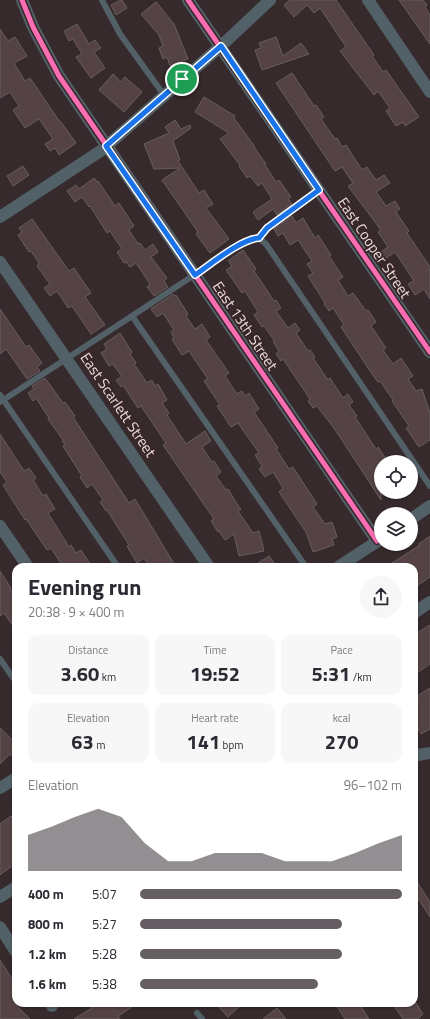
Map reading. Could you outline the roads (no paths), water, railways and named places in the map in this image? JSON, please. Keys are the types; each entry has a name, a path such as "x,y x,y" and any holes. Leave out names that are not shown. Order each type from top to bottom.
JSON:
{"street":[{"name":"East 13th Street","path":"22,0 33,27 59,76 374,533"},
{"name":"East Cooper Street","path":"188,0 430,352"},
{"path":"0,217 106,146 221,46 270,0"},
{"path":"368,0 430,92"},
{"name":"East Scarlett Street","path":"0,262 206,563"},
{"path":"418,514 430,506"},
{"path":"0,526 25,563"},
{"path":"344,563 374,543"},
{"path":"418,610 430,602"},
{"path":"418,755 430,753"},
{"path":"0,788 12,780"},
{"path":"0,897 12,889"},
{"path":"0,927 12,946"}],"lane":[{"path":"102,0 120,34 164,95"},
{"path":"259,238 267,228 319,190"},
{"path":"115,563 1,399 67,359 251,238 259,238 266,244 430,486"},
{"path":"132,316 303,563"},
{"path":"0,659 12,676"},
{"path":"197,1013 202,1019"}]}
